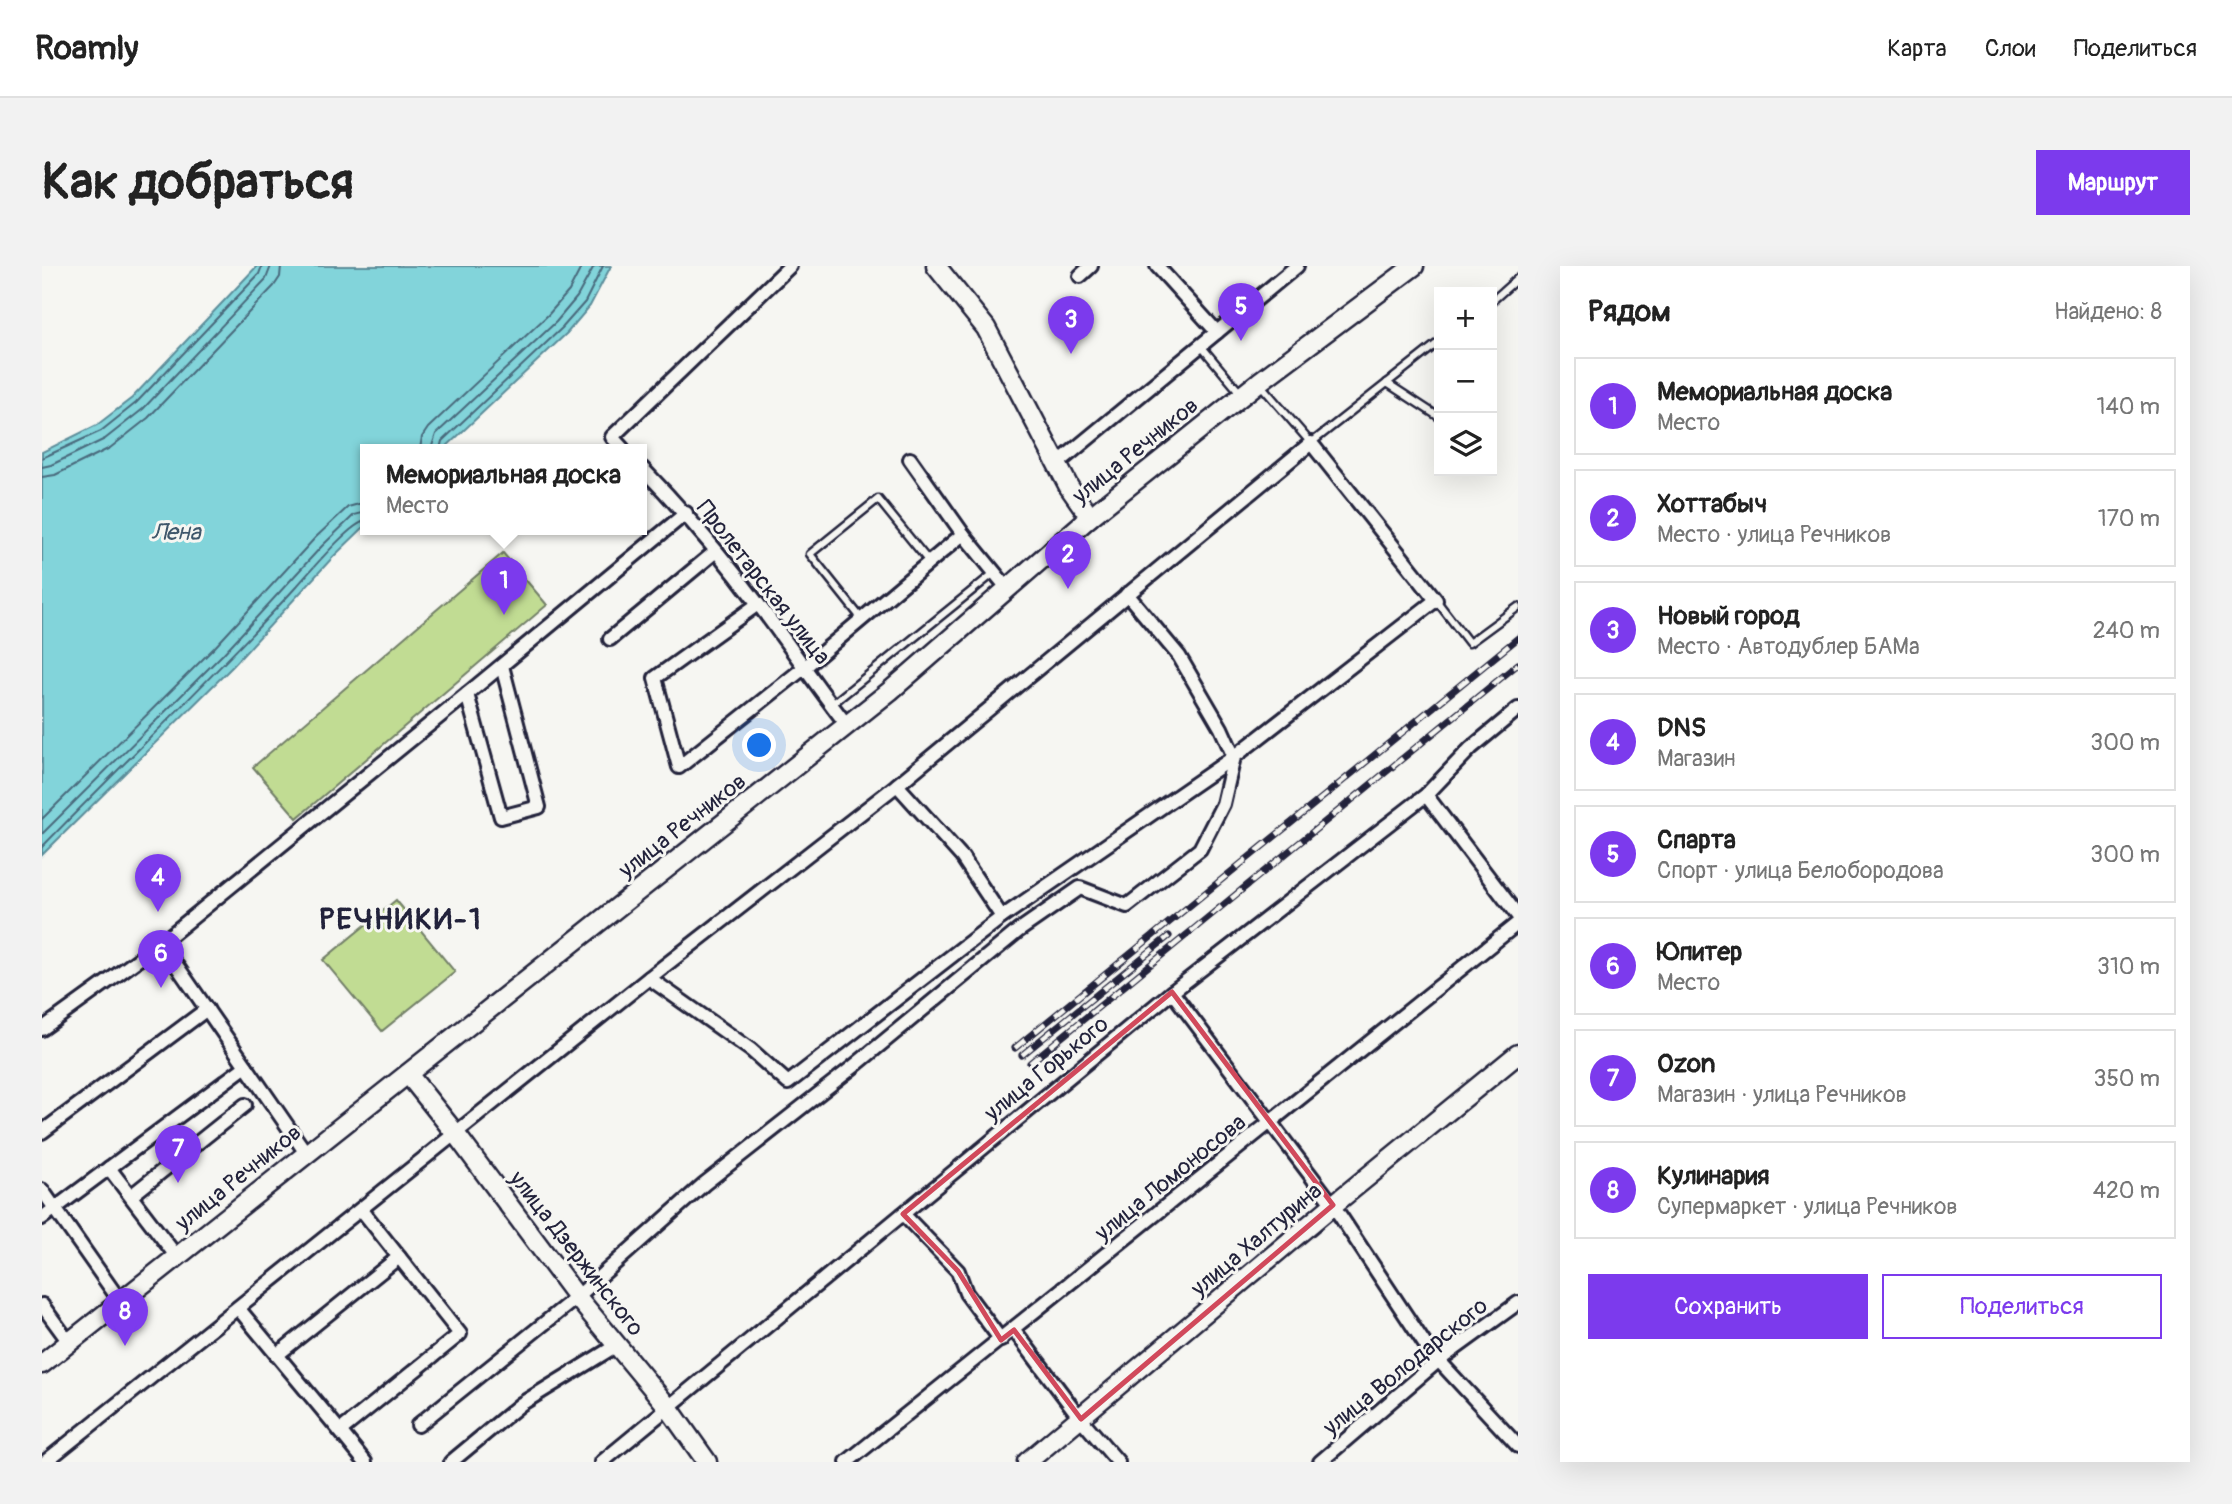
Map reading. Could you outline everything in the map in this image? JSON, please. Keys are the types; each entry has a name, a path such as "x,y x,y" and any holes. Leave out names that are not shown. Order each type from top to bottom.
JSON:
{"street":[{"path":"618,444 612,438 790,266"},
{"path":"936,266 986,328 1056,464 1090,517"},
{"path":"1080,276 1091,266"},
{"path":"1157,266 1217,332"},
{"name":"улица Речников","path":"42,1364 848,725 1090,517 1259,382 1413,266"},
{"path":"1056,464 1294,267"},
{"path":"45,1462 649,978 897,785 1311,443 1436,600 1234,757 1002,917 788,1083 751,1050 649,978"},
{"path":"910,459 963,534 1008,589"},
{"name":"Пролетарская улица","path":"647,473 716,551 848,725"},
{"path":"42,1029 161,943 467,695 685,513"},
{"path":"758,604 655,678 679,767 805,667 963,534"},
{"path":"610,639 716,551"},
{"path":"418,1425 577,1297 704,1184 853,1068 1018,931 1080,888 1126,906 1200,849 1223,804 1234,757 1221,728 1179,656 1127,594"},
{"path":"467,695 501,817 540,807 502,666"},
{"name":"улица Горького","path":"602,1462 1172,992 1426,795 1471,748 1518,709"},
{"path":"897,785 962,857 1002,917"},
{"path":"1426,795 1518,916"},
{"name":"улица Ломоносова","path":"847,1462 1518,923"},
{"path":"161,943 306,1153"},
{"path":"1172,992 1333,1205 1427,1349 1518,1446"},
{"path":"42,1132 207,1009"},
{"name":"улица Халтурина","path":"1027,1462 1518,1054"},
{"path":"42,1218 246,1066"},
{"name":"улица Дзержинского","path":"408,1074 577,1297 668,1407 707,1462"},
{"path":"131,1196 246,1105"},
{"path":"109,1168 177,1257"},
{"path":"42,1190 120,1301"},
{"path":"340,1431 460,1334 361,1209"},
{"path":"903,1214 958,1271 966,1293 1001,1340"},
{"path":"277,1355 399,1257"},
{"name":"улица Володарского","path":"1320,1462 1438,1361 1518,1303"},
{"path":"42,1305 69,1342"},
{"path":"238,1308 365,1462"},
{"path":"1014,1330 1081,1419 1118,1462"},
{"path":"451,1462 522,1404 617,1345"}],"lane":[{"path":"1497,297 1518,278"},
{"path":"1201,345 1242,396"},
{"path":"1259,382 1311,443 1434,346"},
{"path":"1387,383 1434,414"},
{"path":"861,618 810,554 878,499 930,563"},
{"path":"831,705 995,573"},
{"path":"1436,600 1469,643 1518,607"}],"highlighted area":[{"path":"1172,992 1333,1205 1081,1419 1014,1330 1001,1340 958,1271 903,1214"}],"green space":[{"path":"503,553 547,605 297,818 253,767"},
{"path":"396,900 455,972 382,1031 323,960"}],"water":[{"name":"Лена","path":"257,266 611,266 590,306 567,333 449,444 360,444 360,531 233,666 42,855 42,452 97,425 132,398"}],"railway":[{"path":"1015,1048 1518,638"},
{"path":"1030,1063 1518,664"},
{"path":"1022,1055 1169,936"}],"place":[{"name":"Спарта","path":"1241,341"},
{"name":"Новый город","path":"1071,354"},
{"name":"Хоттабыч","path":"1068,589"},
{"name":"Мемориальная доска","path":"504,615"},
{"name":"DNS","path":"158,912"},
{"name":"Юпитер","path":"161,988"},
{"name":"Ozon","path":"178,1183"},
{"name":"Кулинария","path":"125,1346"}],"district":[{"name":"РЕЧНИКИ-1","path":"401,919"}]}
